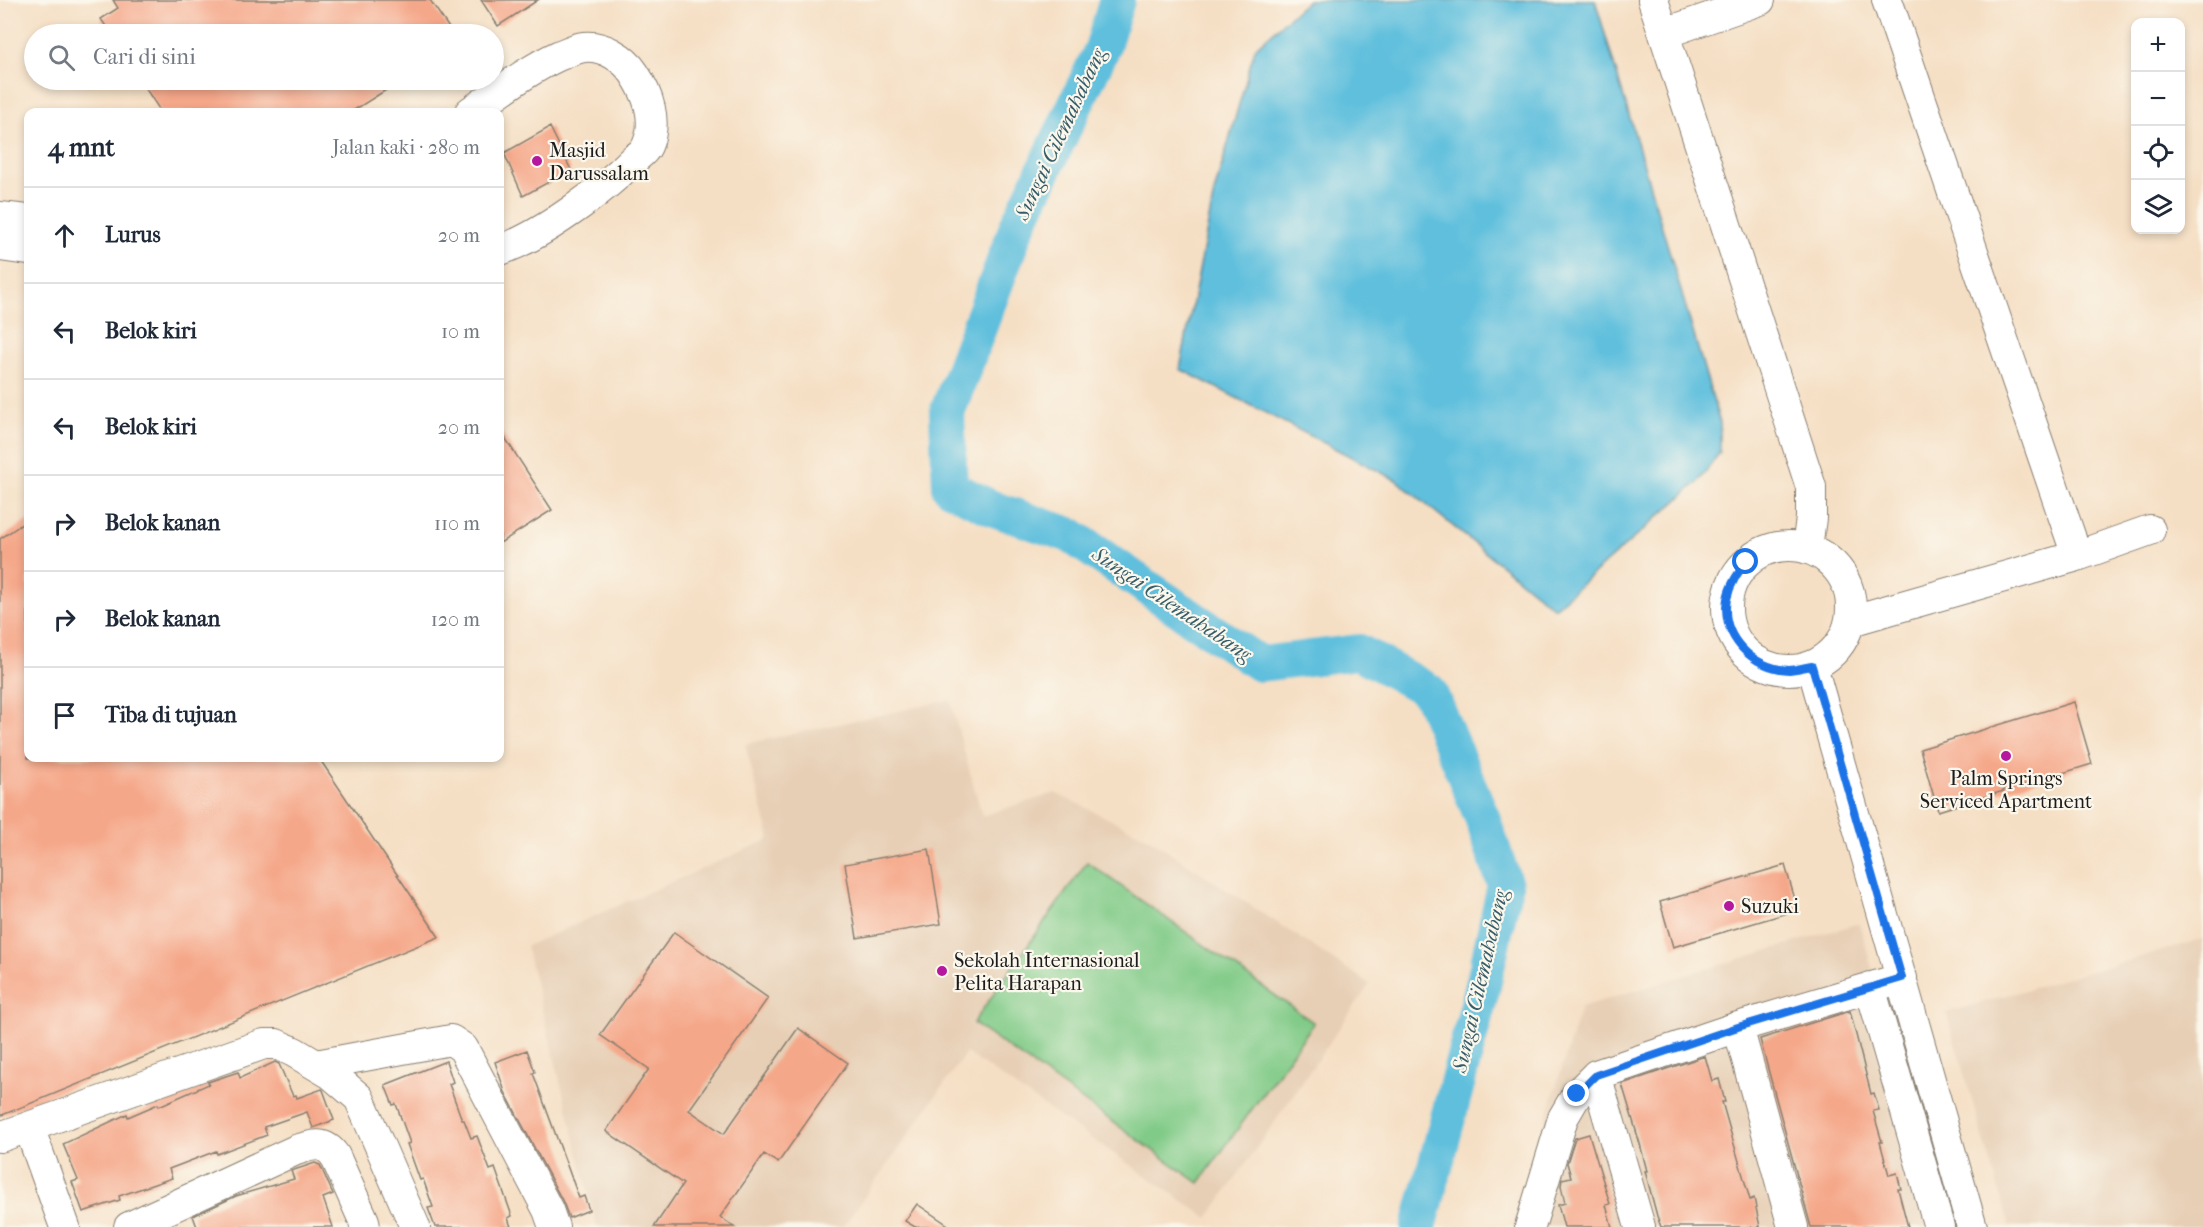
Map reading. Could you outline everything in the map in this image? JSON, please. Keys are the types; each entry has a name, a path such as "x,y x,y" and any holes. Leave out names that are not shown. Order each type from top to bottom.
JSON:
{"street":[{"path":"1653,0 1811,487 1811,518 1807,548"},
{"path":"1665,33 1760,0"},
{"path":"1887,0 2077,556"},
{"path":"504,87 539,65 584,47 598,48 617,56 633,71 648,98 651,123 646,147 614,180 549,225 504,249"},
{"path":"475,108 500,90"},
{"path":"0,217 24,220"},
{"path":"0,246 24,249"},
{"path":"1850,621 2077,556 2150,530"},
{"path":"1786,545 1807,548 1824,556 1838,568 1847,584 1851,602 1850,621 1845,635 1836,648 1812,666 1791,670 1769,667 1750,657 1736,641 1728,621 1727,600 1733,579 1746,562 1765,550 1786,545"},
{"path":"1812,666 1972,1227"},
{"path":"1530,1227 1563,1119 1577,1094 1596,1075 1738,1027 1902,978"},
{"path":"1870,987 1939,1227"},
{"path":"1738,1027 1793,1227"},
{"path":"316,1065 451,1040 463,1048 543,1200 554,1227"},
{"path":"0,1137 264,1044 276,1044 331,1074 359,1098 415,1227"},
{"path":"1596,1075 1640,1227"},
{"path":"29,1127 65,1227"},
{"path":"129,1227 296,1150 318,1144 330,1149 335,1156 365,1227"}],"shaded area":[{"name":"Sekolah Internasional Pelita Harapan","path":"950,700 982,816 1055,793 1145,836 1370,984 1208,1218 966,1053 843,1227 597,1227 526,946 770,839 745,744"},
{"path":"1859,923 1947,1227 1512,1227 1581,1007"},
{"path":"2203,939 2203,1227 2010,1227 1946,1013"}],"green space":[{"path":"1087,862 1314,1023 1199,1183 973,1023"}],"water":[{"path":"1308,0 1595,0 1720,423 1720,452 1698,482 1554,608 1396,480 1180,369 1214,193 1255,48"}],"building":[{"path":"113,0 430,0 446,24 104,24 101,19 118,8"},
{"path":"481,0 538,0 501,24 497,24"},
{"path":"147,90 386,90 357,108 158,108"},
{"name":"Masjid Darussalam","path":"550,127 571,170 523,196 504,153"},
{"path":"504,436 552,510 504,540"},
{"path":"24,523 24,762 322,762 439,937 0,1116 0,539"},
{"name":"Palm Springs Serviced Apartment","path":"2074,702 2092,764 1938,811 1920,749"},
{"path":"929,849 941,924 857,938 845,864"},
{"name":"Suzuki","path":"1785,865 1798,910 1673,947 1660,902"},
{"path":"674,932 768,998 689,1110 724,1134 798,1028 848,1063 778,1163 764,1154 720,1217 734,1227 654,1227 683,1184 606,1131 649,1069 600,1035"},
{"path":"1850,1011 1871,1094 1874,1093 1879,1110 1873,1111 1882,1142 1880,1142 1889,1175 1897,1173 1901,1189 1898,1189 1908,1227 1811,1227 1771,1080 1760,1039"},
{"path":"527,1050 535,1072 533,1073 579,1198 584,1196 589,1210 569,1218 563,1202 505,1092 495,1062"},
{"path":"1705,1056 1712,1081 1719,1079 1725,1102 1722,1102 1750,1200 1754,1198 1760,1227 1661,1227 1657,1216 1640,1144 1622,1084"},
{"path":"446,1061 453,1082 449,1084 462,1120 471,1138 477,1136 490,1170 495,1168 512,1216 508,1218 511,1227 435,1227 428,1208 433,1207 407,1144 410,1143 396,1104 393,1105 385,1085"},
{"path":"275,1062 279,1064 293,1096 296,1095 297,1098 322,1089 334,1120 313,1128 307,1112 264,1127 267,1135 169,1169 172,1178 119,1196 120,1200 83,1212 72,1182 78,1180 63,1144 127,1114 128,1117 158,1104 159,1106 209,1084 208,1082 238,1072 240,1078"},
{"path":"1589,1134 1610,1204 1606,1205 1612,1227 1564,1227 1558,1205 1565,1203 1561,1186 1562,1179 1571,1177 1567,1163 1575,1138"},
{"path":"315,1163 320,1165 333,1194 323,1198 333,1227 197,1227 193,1216 236,1196 294,1179 291,1171"},
{"path":"917,1204 951,1227 915,1227 905,1221"}],"waterway":[{"name":"Sungai Cilemahabang","path":"1117,0 1102,49 1018,224 947,413 950,488 994,509 1070,535 1260,664 1359,652 1429,691 1482,817 1505,885 1483,986 1419,1227"}],"place":[{"name":"Masjid Darussalam","path":"537,161"},
{"name":"Palm Springs Serviced Apartment","path":"2006,756"},
{"name":"Suzuki","path":"1729,906"},
{"name":"Sekolah Internasional Pelita Harapan","path":"942,971"}],"route":[{"path":"1577,1094 1596,1075 1738,1027 1902,978 1812,666 1791,670 1769,667 1750,657 1736,641 1728,621 1727,600 1733,579 1746,562"}]}
